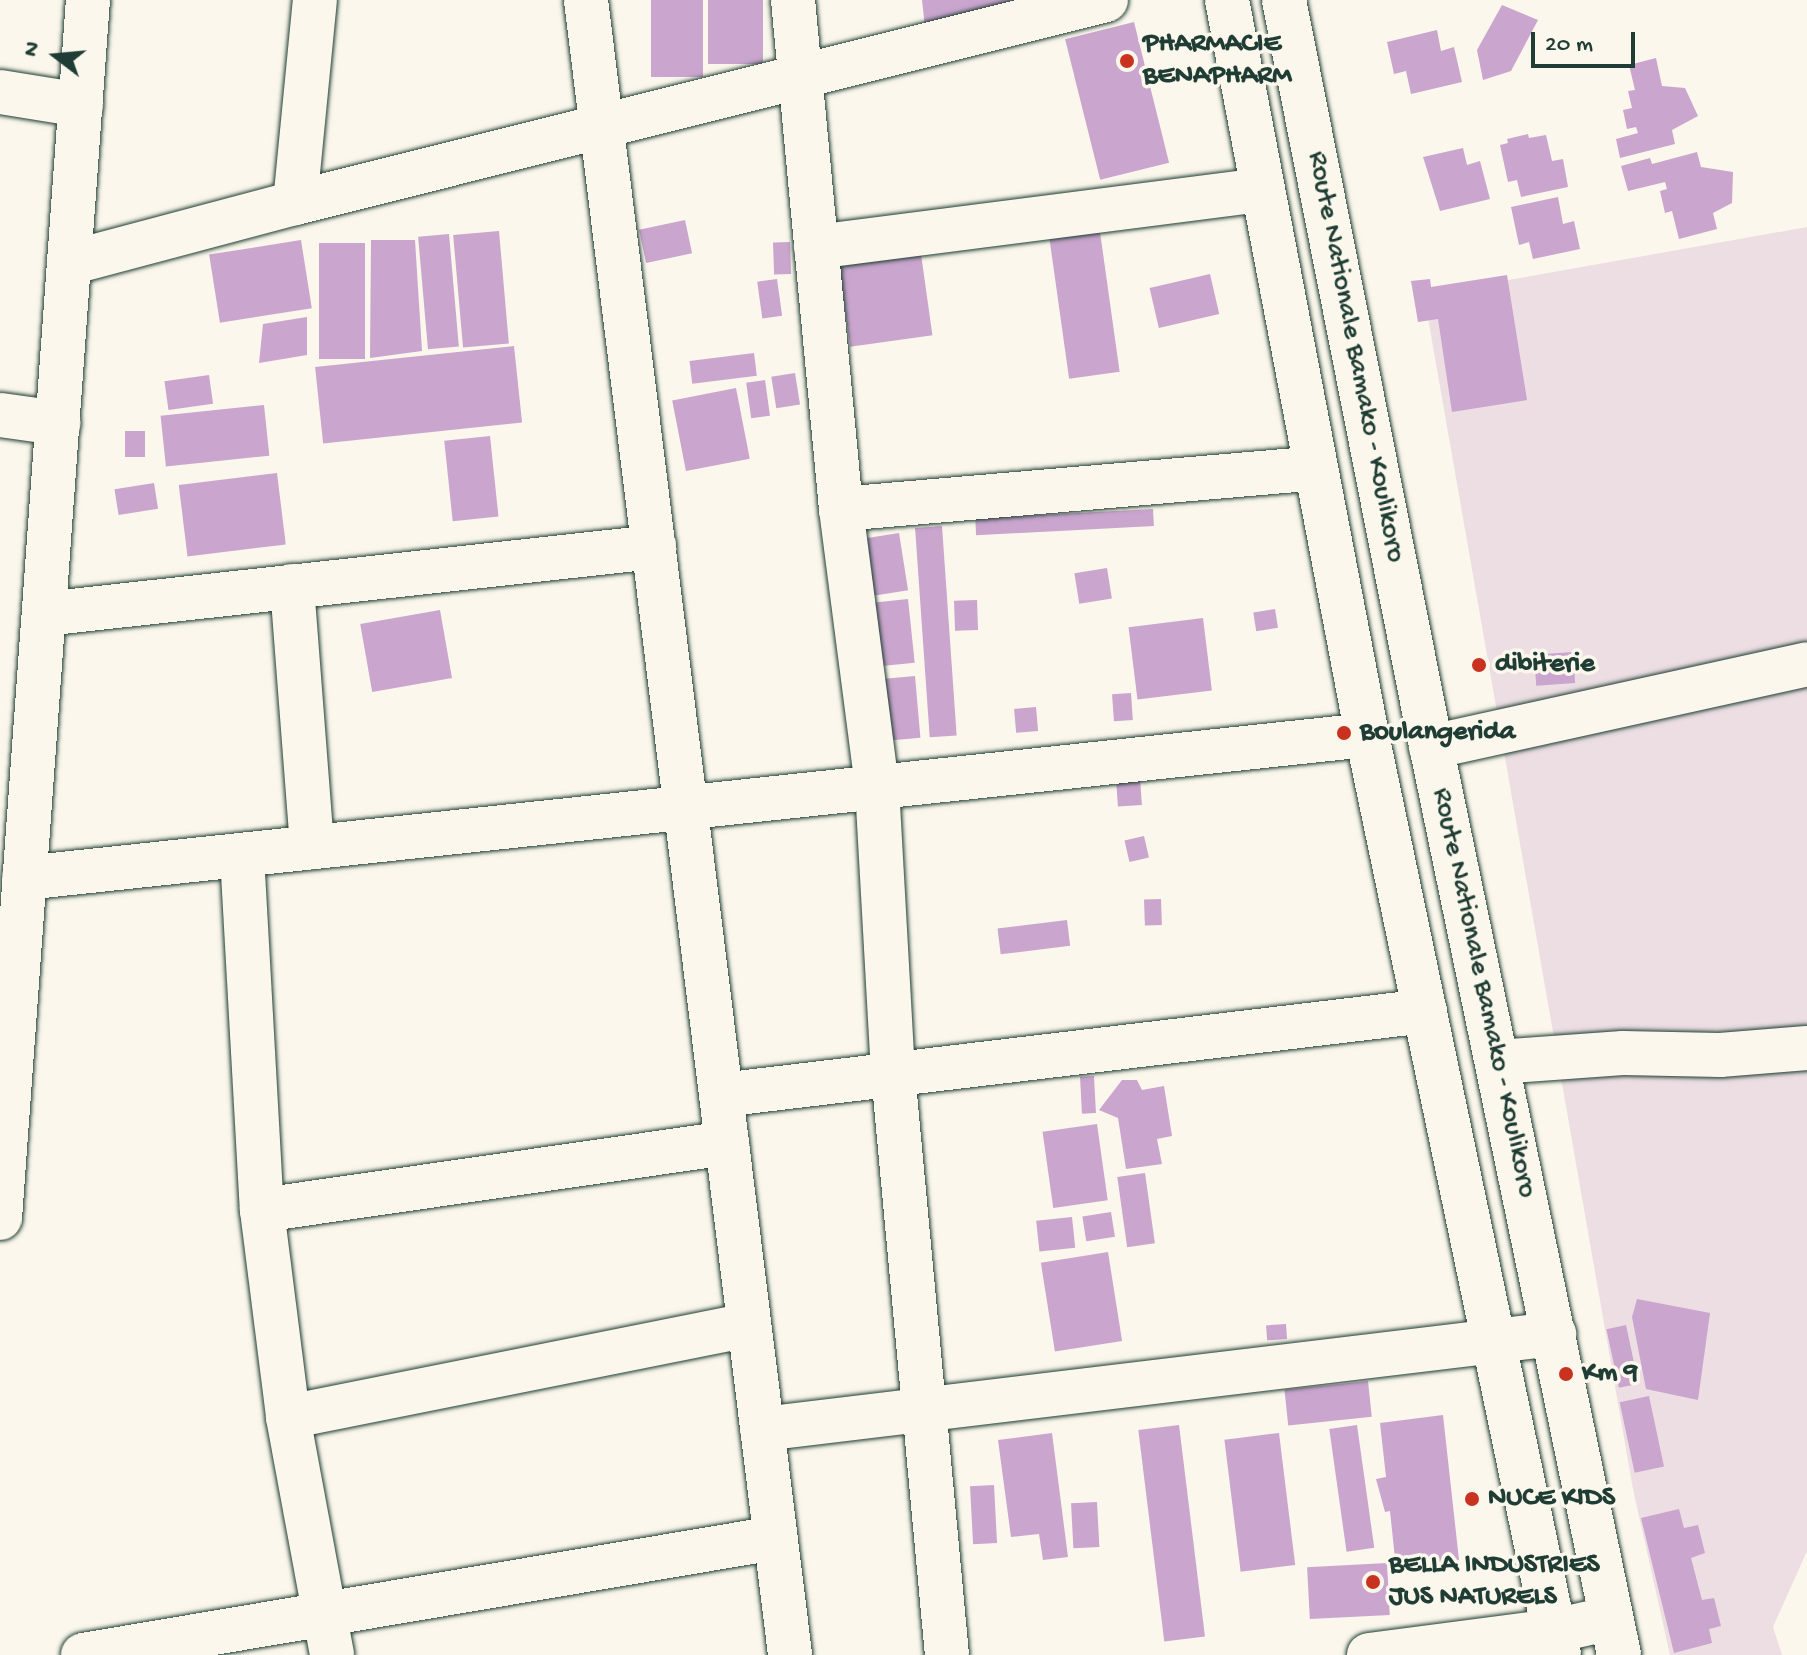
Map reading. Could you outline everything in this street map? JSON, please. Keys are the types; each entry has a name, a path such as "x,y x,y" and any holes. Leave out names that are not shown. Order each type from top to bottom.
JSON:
{"street":[{"path":"0,1218 9,976 24,878 88,0"},
{"path":"295,203 315,0"},
{"path":"586,0 790,1655"},
{"path":"793,0 841,509 877,787 893,1073 947,1655"},
{"path":"69,263 295,203 1106,0"},
{"path":"1227,0 1260,190 1367,735 1496,1341 1556,1643"},
{"name":"Route Nationale Bamako - Koulikoro","path":"1284,0 1431,747 1615,1637"},
{"path":"0,92 81,105"},
{"path":"816,247 1260,190"},
{"path":"0,415 58,423"},
{"path":"841,509 1315,468"},
{"path":"44,614 654,547"},
{"path":"292,586 312,847"},
{"path":"1431,747 1807,664"},
{"path":"24,878 1367,735"},
{"path":"242,855 262,1210 288,1417 328,1634"},
{"path":"721,1095 1425,1011"},
{"path":"1497,1062 1623,1053 1720,1055 1807,1048"},
{"path":"262,1210 727,1143"},
{"path":"288,1417 749,1325"},
{"path":"762,1429 1554,1334"},
{"path":"83,1655 328,1634 775,1538"},
{"path":"1369,1655 1615,1637"}],"shaded area":[{"path":"1807,227 1807,1551 1773,1627 1782,1655 1670,1655 1633,1489 1424,295"}],"building":[{"path":"651,0 703,0 703,77 651,77"},
{"path":"708,0 763,0 763,64 708,64"},
{"path":"922,0 1051,0 926,36"},
{"path":"1502,5 1538,20 1511,71 1483,80 1477,50"},
{"path":"1134,22 1169,163 1100,180 1065,39"},
{"path":"1437,30 1441,51 1454,47 1462,82 1411,94 1406,71 1394,74 1387,42"},
{"path":"1656,58 1662,86 1685,88 1698,116 1672,130 1675,144 1620,158 1616,139 1638,133 1636,127 1627,129 1623,110 1632,108 1628,91 1635,90 1629,65"},
{"path":"1528,134 1529,138 1546,135 1552,161 1563,159 1568,187 1521,197 1517,180 1508,182 1500,145 1508,143 1507,139"},
{"path":"1463,148 1467,165 1480,161 1490,199 1440,211 1423,157"},
{"path":"1697,152 1701,167 1733,172 1732,203 1713,213 1717,229 1679,239 1672,211 1665,213 1660,191 1667,189 1665,182 1628,191 1621,166 1650,158 1652,164"},
{"path":"1558,197 1563,224 1574,221 1580,249 1533,259 1529,242 1519,245 1511,207"},
{"path":"685,220 692,253 646,263 639,230"},
{"path":"499,231 509,344 463,348 453,235"},
{"path":"1100,232 1120,372 1069,379 1049,239"},
{"path":"449,234 459,347 428,349 418,237"},
{"path":"301,240 312,308 220,323 209,255"},
{"path":"371,240 415,240 422,351 370,358"},
{"path":"790,242 791,274 774,275 773,243"},
{"path":"319,243 365,243 365,359 319,359"},
{"path":"921,254 932,335 850,347 839,266"},
{"path":"1210,274 1219,314 1159,328 1150,288"},
{"path":"1507,275 1527,400 1452,412 1438,319 1418,322 1411,281 1430,279 1431,287"},
{"path":"777,279 782,316 762,318 757,282"},
{"path":"307,317 307,355 259,363 263,324"},
{"path":"514,346 522,423 323,443 315,367"},
{"path":"754,353 757,376 692,384 689,361"},
{"path":"795,373 800,405 776,408 771,377"},
{"path":"209,375 213,404 168,410 164,381"},
{"path":"765,380 770,416 751,418 746,383"},
{"path":"736,388 750,459 686,471 672,400"},
{"path":"264,405 269,456 166,467 161,416"},
{"path":"125,431 145,431 145,457 125,457"},
{"path":"490,436 498,517 453,521 444,441"},
{"path":"277,473 286,544 188,557 179,485"},
{"path":"154,483 158,509 119,515 114,489"},
{"path":"1153,509 1154,526 976,535 975,518"},
{"path":"942,526 957,735 930,737 915,528"},
{"path":"899,533 908,590 874,596 864,538"},
{"path":"1107,568 1112,599 1079,604 1074,573"},
{"path":"908,599 915,663 877,667 870,603"},
{"path":"977,600 978,630 955,631 954,601"},
{"path":"1275,609 1278,628 1256,631 1253,612"},
{"path":"440,610 452,678 372,692 360,624"},
{"path":"1203,618 1212,690 1137,700 1129,627"},
{"path":"1573,652 1575,683 1536,686 1534,655"},
{"path":"915,676 920,738 882,741 876,679"},
{"path":"1131,693 1133,720 1114,721 1112,694"},
{"path":"1036,707 1038,731 1016,733 1014,709"},
{"path":"1140,778 1142,805 1118,807 1116,780"},
{"path":"1144,836 1149,857 1129,862 1125,840"},
{"path":"1161,899 1162,925 1145,926 1144,900"},
{"path":"1067,920 1070,946 1001,954 998,929"},
{"path":"1094,1076 1096,1113 1082,1114 1080,1077"},
{"path":"1122,1080 1137,1080 1142,1090 1164,1086 1172,1136 1157,1139 1162,1164 1126,1169 1118,1118 1099,1110"},
{"path":"1097,1124 1108,1200 1053,1208 1043,1132"},
{"path":"1145,1173 1155,1243 1127,1247 1117,1177"},
{"path":"1111,1212 1115,1237 1086,1241 1082,1217"},
{"path":"1072,1217 1075,1248 1039,1252 1036,1221"},
{"path":"1108,1252 1122,1341 1055,1352 1041,1263"},
{"path":"1637,1299 1710,1313 1698,1400 1646,1389 1632,1317"},
{"path":"1286,1324 1287,1339 1267,1340 1266,1325"},
{"path":"1626,1325 1638,1384 1619,1388 1606,1329"},
{"path":"1368,1381 1372,1417 1288,1426 1284,1390"},
{"path":"1649,1396 1664,1466 1635,1473 1620,1402"},
{"path":"1443,1415 1459,1560 1396,1568 1390,1511 1385,1512 1376,1479 1386,1477 1380,1423"},
{"path":"1179,1425 1205,1636 1164,1641 1138,1430"},
{"path":"1357,1425 1374,1548 1347,1552 1329,1429"},
{"path":"1052,1433 1068,1557 1043,1560 1039,1534 1011,1537 998,1440"},
{"path":"1279,1433 1295,1565 1241,1572 1224,1440"},
{"path":"994,1485 997,1543 973,1544 970,1486"},
{"path":"1097,1502 1099,1547 1073,1548 1071,1503"},
{"path":"1679,1509 1684,1528 1698,1525 1705,1553 1691,1558 1702,1600 1714,1598 1721,1626 1709,1629 1712,1643 1674,1653 1641,1518"},
{"path":"1387,1563 1390,1615 1310,1619 1307,1567"}],"place":[{"name":"PHARMACIE BENAPHARM","path":"1127,61"},
{"name":"dibiterie","path":"1479,665"},
{"name":"Boulangerida","path":"1344,733"},
{"name":"Km 9","path":"1566,1374"},
{"name":"NUCE KIDS","path":"1472,1499"},
{"name":"BELLA INDUSTRIES JUS NATURELS","path":"1373,1582"}]}
